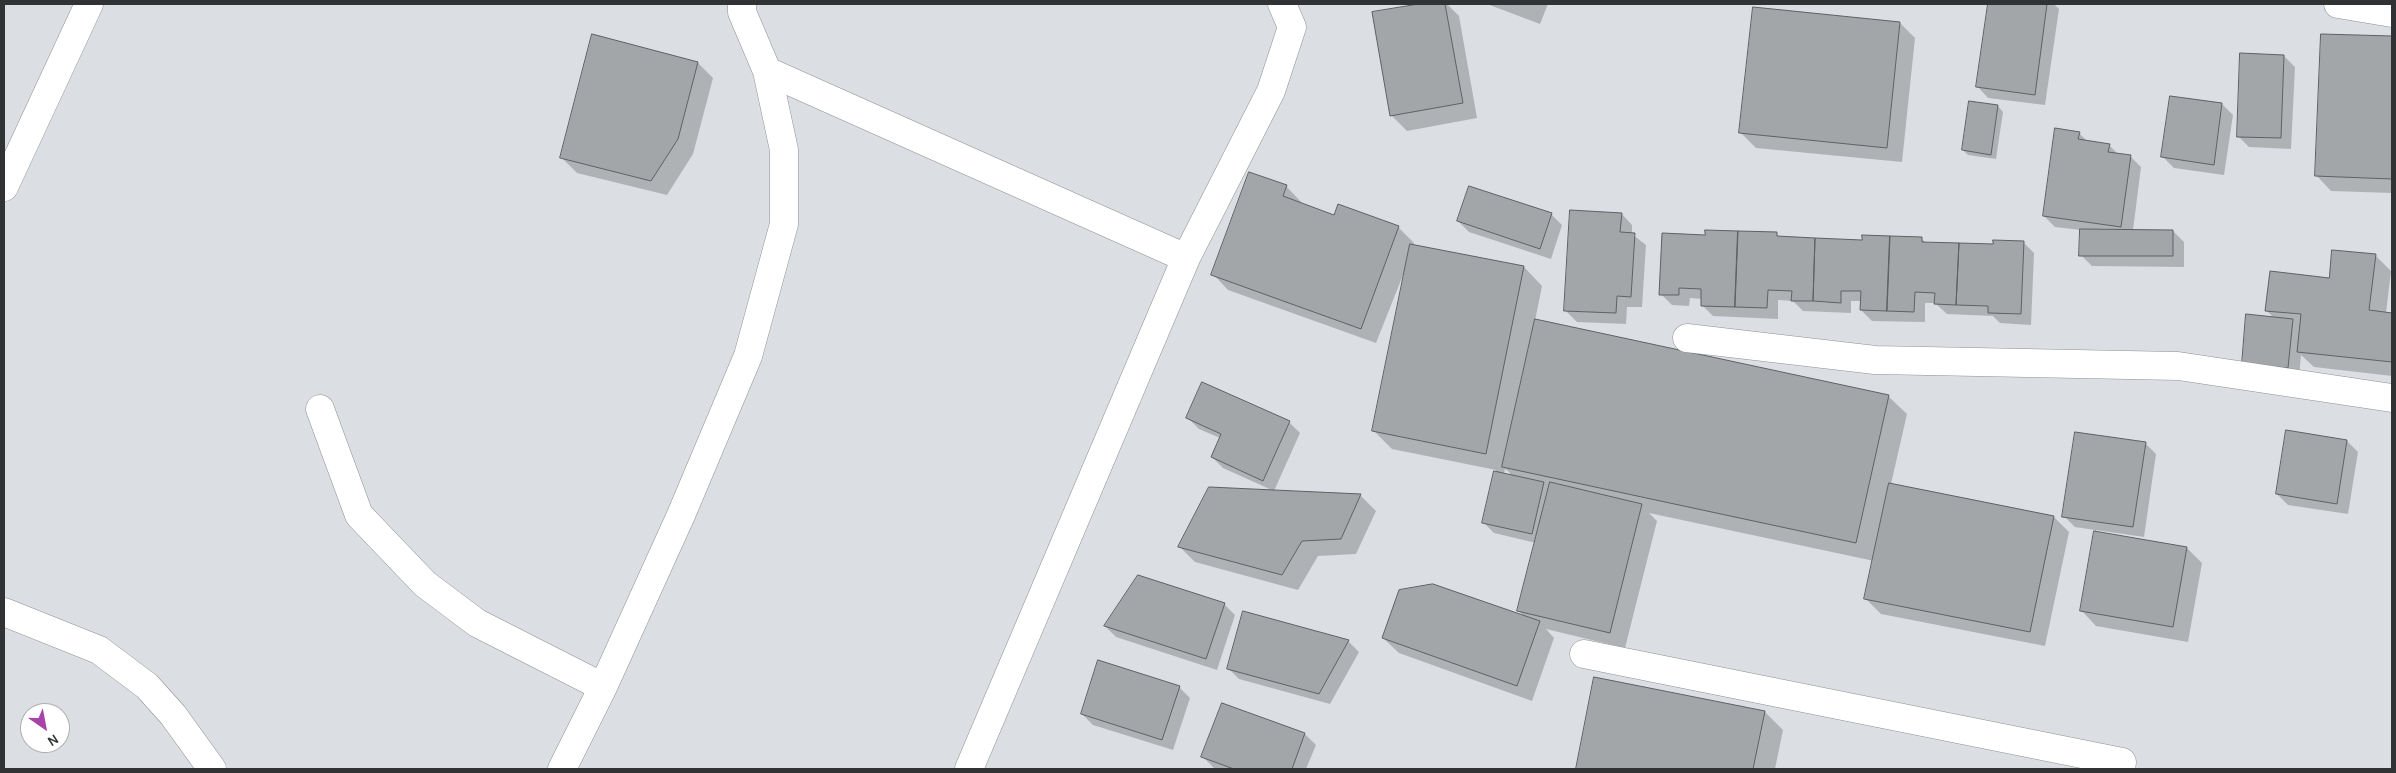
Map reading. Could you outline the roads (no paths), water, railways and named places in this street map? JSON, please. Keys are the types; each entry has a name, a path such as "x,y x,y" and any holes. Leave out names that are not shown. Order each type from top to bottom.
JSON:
{"street":[{"path":"4,187 89,4"},
{"path":"562,769 603,687 681,515 748,356 784,224 784,150 766,71 742,12 742,4"},
{"path":"969,769 1186,258 1271,91 1292,26 1282,4"},
{"path":"2338,4 2392,14"},
{"path":"766,71 1186,258"},
{"path":"1687,338 1876,360 2178,366 2392,398"},
{"path":"320,409 360,515 425,584 476,623 603,687"},
{"path":"4,612 99,650 139,680 173,715 212,769"},
{"path":"1584,654 2122,762 2121,769"}]}
